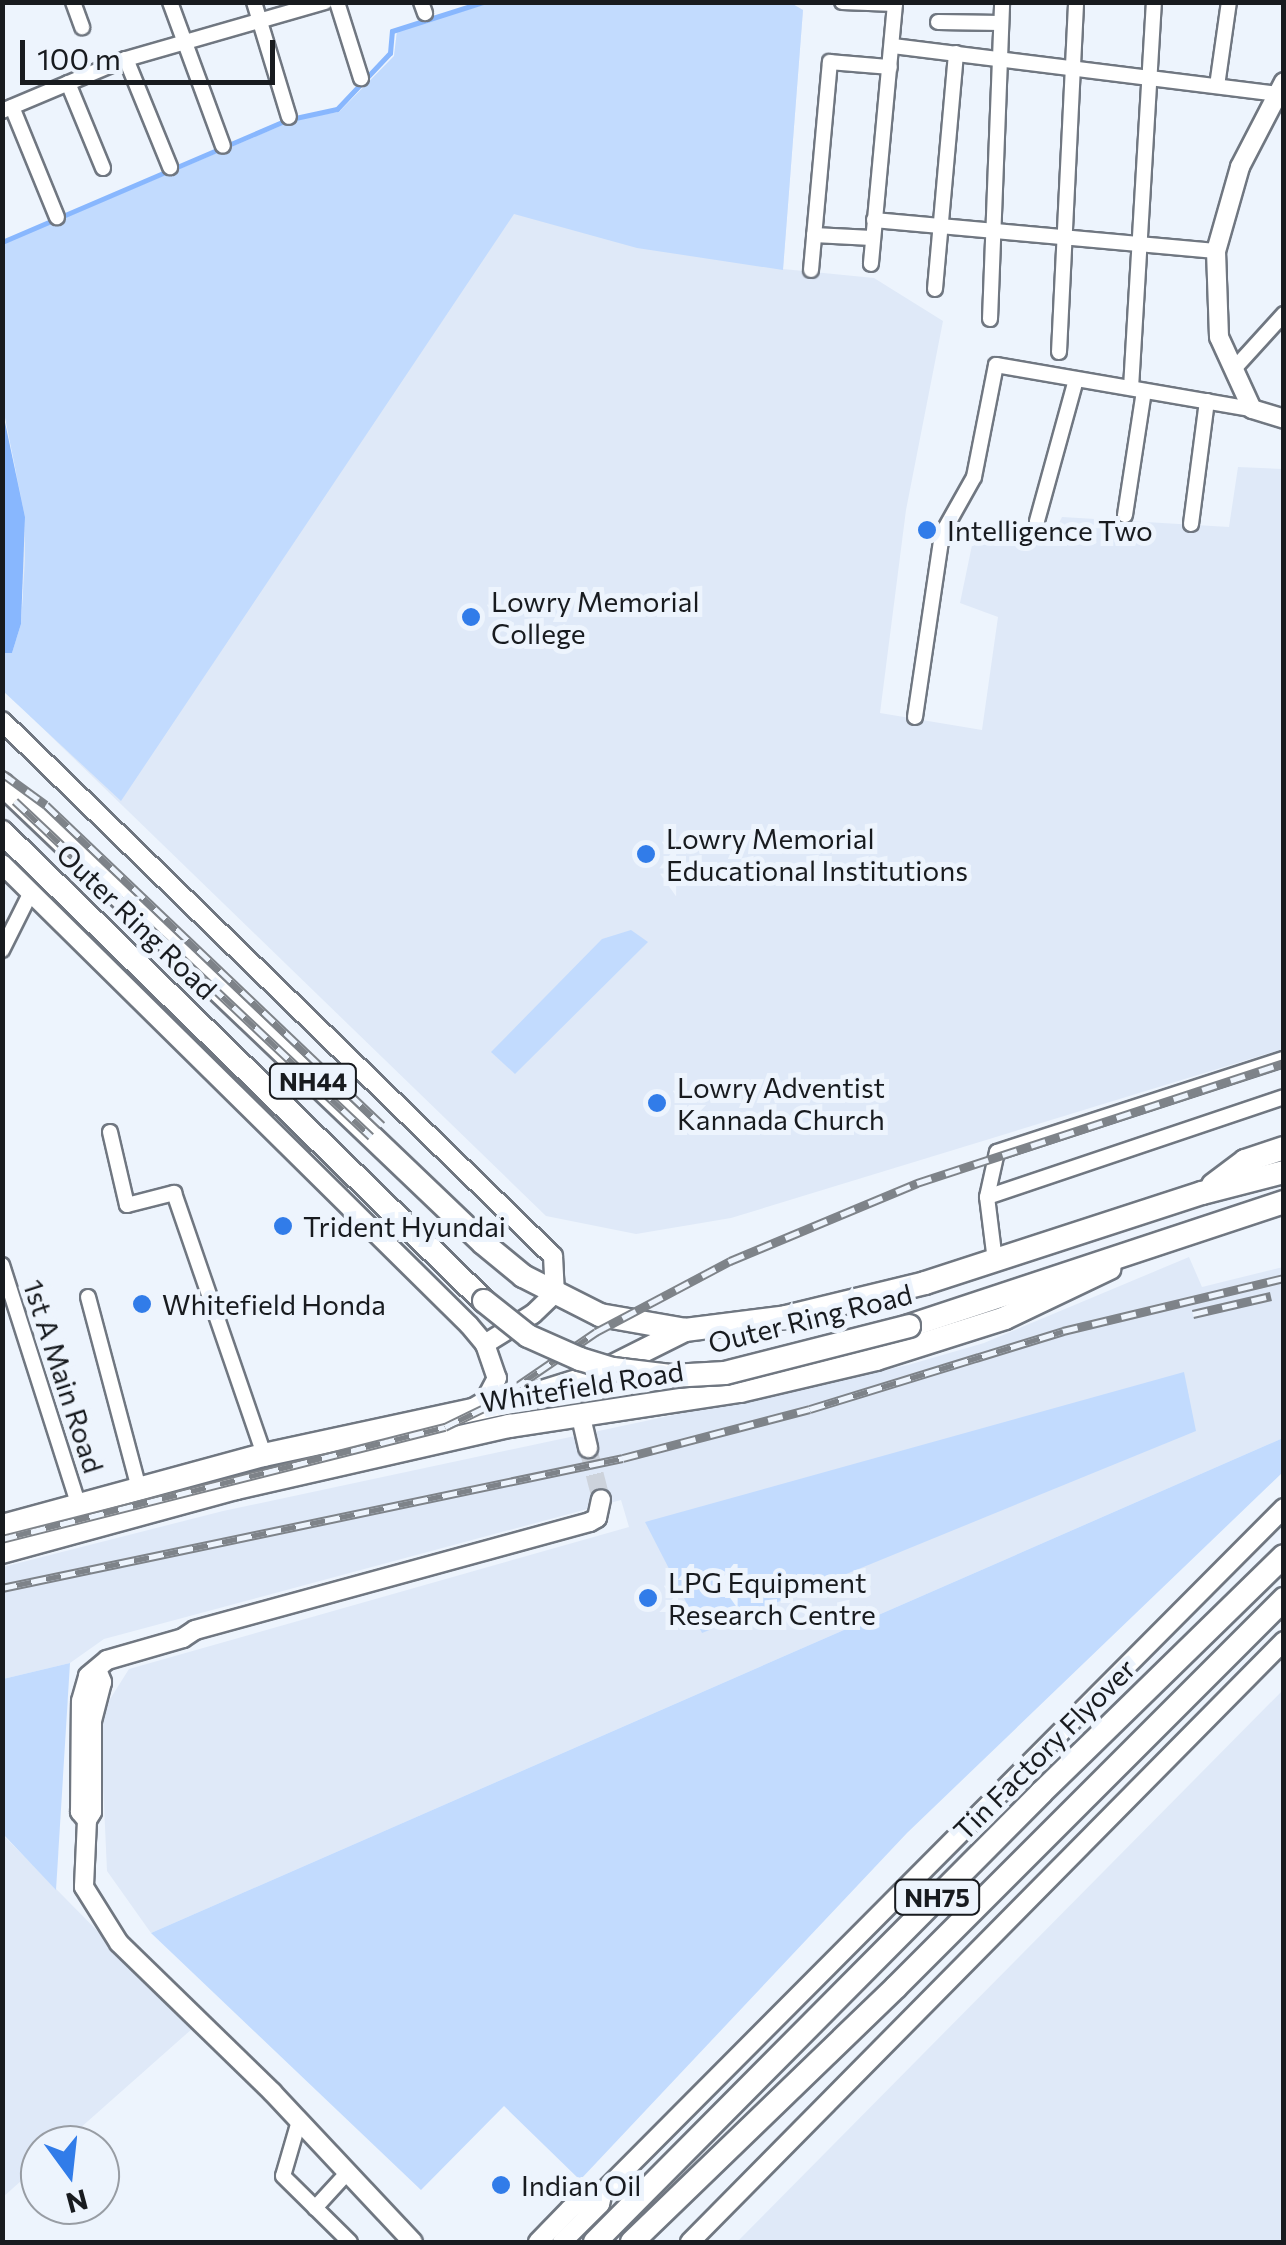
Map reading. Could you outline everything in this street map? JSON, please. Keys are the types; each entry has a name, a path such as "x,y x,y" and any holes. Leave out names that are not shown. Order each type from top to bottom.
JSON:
{"main road":[{"name":"Outer Ring Road","path":"2,784 482,1243 554,1293 600,1316 685,1330 786,1317 995,1261 1202,1192 1284,1172"},
{"name":"Outer Ring Road","path":"2,832 484,1301 528,1336 613,1369 671,1376 725,1373 909,1326 1284,1202"},
{"name":"Outer Ring Road","path":"1202,1192 1245,1161 1284,1148"},
{"name":"Whitefield Road","path":"2,1552 355,1460 510,1426 740,1391 876,1359 1005,1318 1158,1245"},
{"name":"Whitefield Road","path":"2,1526 78,1502 264,1455 464,1413 593,1376 685,1330"},
{"name":"Tin Factory Flyover","path":"596,2242 1041,1793 1284,1556"},
{"name":"NH75","path":"632,2242 896,1987 1284,1598"}],"street":[{"path":"73,2 82,27"},
{"path":"170,2 223,146"},
{"path":"254,2 289,116"},
{"path":"57,217 7,109 126,59 325,2"},
{"path":"337,2 361,78"},
{"path":"842,2 895,4 871,264"},
{"path":"990,319 1002,2"},
{"path":"1217,86 1230,2"},
{"path":"1059,352 1076,3"},
{"path":"1125,515 1137,390 1140,244 1154,5"},
{"path":"938,22 1001,23"},
{"path":"893,46 1217,86 1280,88 1240,167 1216,251 1218,337 1252,409"},
{"path":"935,289 956,54"},
{"path":"126,59 170,167"},
{"path":"811,270 830,62 890,67"},
{"path":"68,84 104,168"},
{"path":"874,220 1216,251"},
{"path":"814,235 872,238"},
{"path":"1232,370 1284,314"},
{"path":"915,717 942,534 974,477 996,366 1252,409 1284,419"},
{"path":"1037,521 1076,379"},
{"path":"1191,524 1206,402"},
{"path":"2,721 553,1256 554,1293 534,1314 485,1344"},
{"path":"2,864 485,1344 496,1366 494,1390 464,1413"},
{"path":"2,950 14,918 31,892"},
{"path":"995,1261 987,1197 997,1152 1284,1058"},
{"path":"987,1197 1284,1097"},
{"path":"110,1132 127,1204 174,1193 264,1455"},
{"name":"1st A Main Road","path":"2,1264 78,1502"},
{"path":"88,1296 140,1489"},
{"path":"581,1417 588,1448"},
{"path":"183,1638 197,1641 598,1526 604,1522 604,1501 598,1502 597,1518 590,1522 195,1630 183,1638 113,1656 98,1672 102,1682 92,1720 92,1812 87,1820 84,1886 118,1942 414,2242"},
{"path":"562,2242 600,2204 603,2192 1284,1508"},
{"path":"690,2242 1284,1642"},
{"path":"299,2122 283,2176 350,2242"},
{"path":"315,2208 348,2172"},
{"path":"538,2242 570,2209 591,2194 603,2192"}],"shaded area":[{"name":"Lowry Memorial College","path":"789,2 803,10 783,269 874,278 943,321 906,510 880,713 982,730 998,617 960,603 977,521 1052,537 1062,517 1229,527 1238,467 1283,469 1283,1049 731,1218 636,1234 546,1216 30,716 3,244 297,119 339,112 394,56 397,31 490,3"},
{"path":"789,2 803,10 783,270 637,248 514,214 121,801 3,691 3,653 12,653 21,624 25,517 3,408 3,244 297,119 339,112 394,56 397,31 490,3"},
{"path":"631,930 648,942 515,1074 491,1052 602,939"},
{"name":"LPG Equipment Research Centre","path":"1189,1257 1202,1287 1283,1267 1283,1438 151,1933 107,1871 100,1715 129,1669 629,1527 621,1500 104,1639 70,1663 3,1679 3,1567 223,1511 908,1365 984,1343"},
{"path":"1184,1372 1196,1431 702,1633 645,1522"},
{"path":"1283,1438 1283,1472 907,1833 580,2180 504,2106 421,2190 151,1933"},
{"path":"70,1663 56,1890 3,1834 3,1679"},
{"path":"1283,1690 1283,2242 737,2242"},
{"path":"2,1834 193,2028 84,2125 20,2125 20,2182 3,2197"}],"water":[{"path":"2,408 25,517 21,624 12,653 2,653"}],"waterway":[{"path":"2,242 286,120 337,109 390,53 392,31 483,2"}],"tunnel":[{"path":"588,1448 601,1499"}],"railway":[{"path":"2,773 46,805 382,1125"},
{"path":"15,801 371,1136"},
{"path":"2,1539 445,1427 488,1406 596,1332 730,1261 917,1183 1284,1063"},
{"path":"2,1588 623,1458 810,1409 1063,1331 1284,1278"},
{"path":"1193,1314 1271,1296"}],"place":[{"name":"Intelligence Two","path":"927,530"},
{"name":"Lowry Memorial College","path":"471,617"},
{"name":"Lowry Memorial Educational Institutions","path":"646,854"},
{"name":"Lowry Adventist Kannada Church","path":"657,1103"},
{"name":"Trident Hyundai","path":"283,1226"},
{"name":"Whitefield Honda","path":"142,1304"},
{"name":"LPG Equipment Research Centre","path":"648,1598"},
{"name":"Indian Oil","path":"501,2185"}]}
